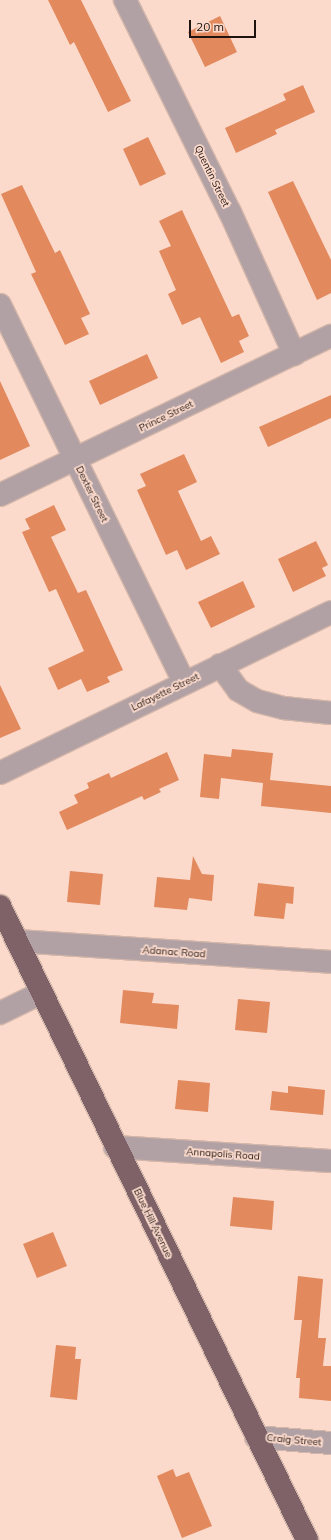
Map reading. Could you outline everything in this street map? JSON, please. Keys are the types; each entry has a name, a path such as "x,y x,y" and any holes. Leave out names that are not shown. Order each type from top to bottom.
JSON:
{"highway":[{"name":"Blue Hill Avenue","path":"0,906 307,1540"}],"street":[{"name":"Quentin Street","path":"125,0 230,212 294,354"},
{"name":"Dexter Street","path":"0,305 184,683"},
{"name":"Prince Street","path":"0,495 331,336"},
{"name":"Lafayette Street","path":"0,773 331,612"},
{"path":"220,665 238,690 257,701 284,708 331,713"},
{"name":"Adanac Road","path":"17,941 331,962"},
{"path":"0,1013 41,993"},
{"name":"Annapolis Road","path":"116,1147 331,1161"},
{"name":"Craig Street","path":"256,1437 331,1443"}],"building":[{"path":"48,0 81,0 131,101 108,112 74,42 70,45"},
{"path":"220,16 237,52 205,67 188,32"},
{"path":"303,85 315,112 275,130 277,134 236,153 225,128 286,100 283,94"},
{"path":"148,137 166,174 140,186 123,149"},
{"path":"293,181 331,260 331,293 317,300 268,192"},
{"path":"22,185 55,253 60,250 90,314 81,318 89,334 65,345 31,274 36,272 1,194"},
{"path":"182,210 232,317 239,314 249,336 239,341 244,352 221,363 200,317 182,325 168,294 176,290 159,251 171,246 159,221"},
{"path":"147,354 158,378 100,405 89,381"},
{"path":"0,381 30,446 0,460"},
{"path":"331,395 331,418 268,447 259,427"},
{"path":"184,454 197,482 178,491 201,541 211,536 220,554 186,570 177,550 166,555 137,490 146,486 140,474"},
{"path":"54,505 66,530 51,537 78,593 86,590 123,670 107,677 110,682 87,692 81,679 58,690 48,668 84,651 56,589 49,592 22,532 30,529 25,519"},
{"path":"316,541 328,565 322,568 326,576 293,592 278,559"},
{"path":"243,581 255,607 211,628 198,602"},
{"path":"0,685 21,729 0,738"},
{"path":"232,749 273,753 270,780 331,786 331,813 261,806 263,783 221,778 219,799 200,797 204,754 231,757"},
{"path":"167,752 179,780 159,789 161,792 144,800 142,796 67,830 59,812 78,803 74,795 89,788 87,783 109,773 111,778"},
{"path":"193,856 202,874 214,875 212,901 189,898 187,910 154,907 157,877 190,880"},
{"path":"70,871 103,874 100,905 67,902"},
{"path":"258,883 294,887 293,904 286,903 284,919 254,916"},
{"path":"123,990 154,993 152,1003 179,1005 177,1029 120,1023"},
{"path":"238,999 270,1002 267,1033 235,1030"},
{"path":"178,1080 210,1083 208,1112 175,1109"},
{"path":"288,1086 325,1090 323,1115 270,1110 272,1091 288,1093"},
{"path":"233,1197 274,1201 272,1230 230,1226"},
{"path":"53,1232 67,1266 37,1278 23,1244"},
{"path":"298,1276 323,1279 318,1338 326,1338 323,1366 331,1366 331,1401 299,1398 300,1378 296,1378 302,1320 294,1320"},
{"path":"56,1345 76,1347 75,1359 81,1359 77,1400 50,1397"},
{"path":"173,1469 176,1477 189,1472 212,1526 182,1538 157,1476"}]}
